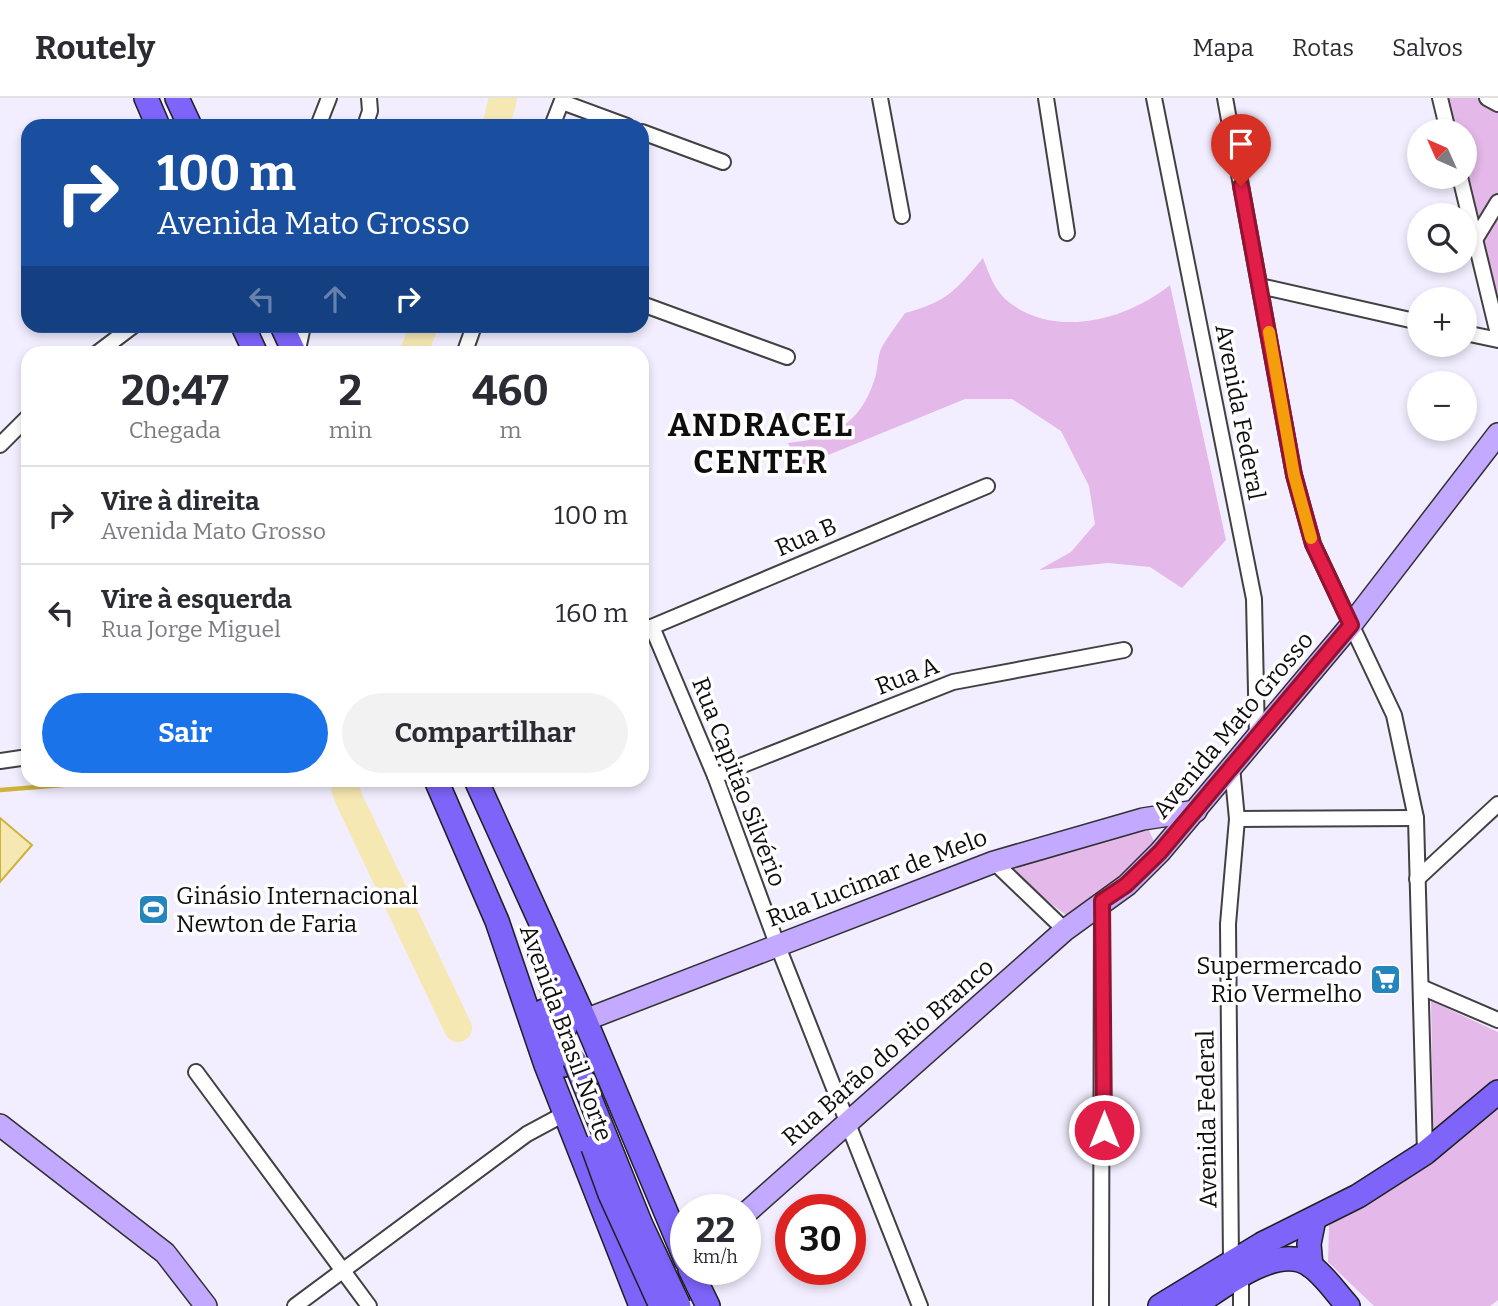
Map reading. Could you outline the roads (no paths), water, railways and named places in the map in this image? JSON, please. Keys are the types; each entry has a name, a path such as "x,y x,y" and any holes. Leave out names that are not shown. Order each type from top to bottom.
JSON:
{"main road":[{"path":"146,98 155,119"},
{"path":"177,98 187,119"},
{"name":"Avenida Mato Grosso","path":"1065,930 1143,868 1196,811 1351,625 1498,434"},
{"name":"Avenida Brasil Norte","path":"439,787 497,921 565,1113 641,1306"},
{"name":"Avenida Brasil Norte","path":"479,787 585,1020 670,1225"},
{"name":"Rua Lucimar de Melo","path":"585,1020 994,862 1143,819 1196,811"},
{"path":"536,917 539,949 610,1194 661,1306"},
{"path":"497,921 570,1063 679,1306"},
{"name":"Rua Barão do Rio Branco","path":"761,1200 1065,930"},
{"path":"1160,1306 1236,1269 1425,1153 1498,1092"},
{"path":"0,1125 164,1253 206,1306"},
{"path":"1311,1266 1309,1244 1314,1219"},
{"path":"1194,1306 1217,1299 1236,1269 1282,1259 1311,1266 1348,1306"},
{"path":"641,1306 670,1278"},
{"path":"698,1285 708,1306"}],"street":[{"path":"321,119 329,98"},
{"path":"367,119 369,98"},
{"path":"880,98 902,216"},
{"path":"1046,98 1067,233"},
{"name":"Avenida Federal","path":"1154,98 1254,599 1257,738"},
{"path":"1226,98 1294,475 1313,544 1394,715 1416,818 1425,1153"},
{"path":"1440,98 1445,119"},
{"path":"1487,98 1498,104"},
{"path":"555,119 562,100 610,119"},
{"path":"649,135 723,162"},
{"path":"1477,236 1498,202"},
{"path":"1477,242 1498,334"},
{"path":"1260,286 1407,319"},
{"path":"649,307 787,357"},
{"path":"107,346 124,333"},
{"path":"1477,335 1498,340"},
{"path":"0,445 21,424"},
{"name":"Rua B","path":"649,628 987,486"},
{"name":"Rua Capitão Silvério","path":"649,633 715,776 777,944 920,1306"},
{"name":"Rua A","path":"715,776 953,682 1124,650"},
{"path":"0,761 21,758"},
{"name":"Avenida Federal","path":"1232,767 1237,819 1228,924 1236,1269 1241,1306"},
{"path":"1417,879 1498,804"},
{"path":"1237,819 1416,818"},
{"path":"994,862 1065,930"},
{"path":"1101,1306 1102,901"},
{"path":"1421,987 1498,1020"},
{"path":"196,1072 369,1306"},
{"path":"295,1306 527,1134 565,1113"}],"waterway":[{"path":"498,119 503,98"},
{"path":"416,346 421,333"},
{"path":"0,790 38,787"},
{"path":"345,787 458,1028"}],"place":[{"name":"Ginásio Internacional Newton de Faria","path":"153,910"},
{"name":"Supermercado Rio Vermelho","path":"1385,980"}],"district":[{"name":"ANDRACEL CENTER","path":"761,444"}]}
